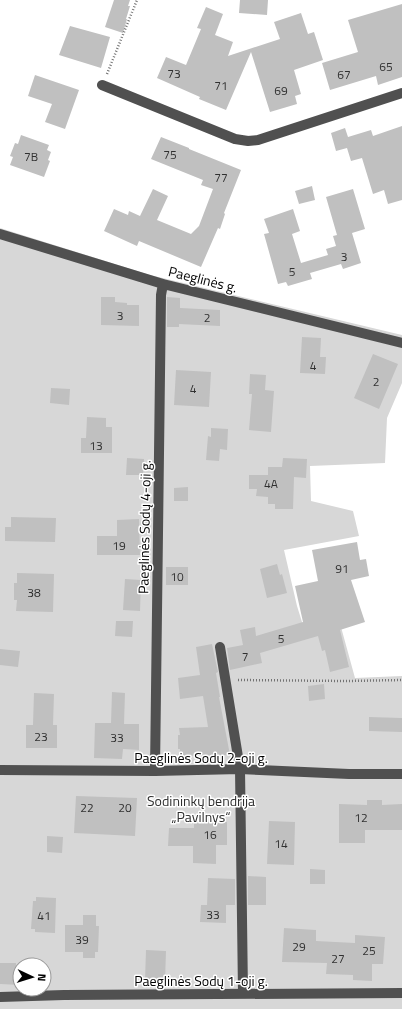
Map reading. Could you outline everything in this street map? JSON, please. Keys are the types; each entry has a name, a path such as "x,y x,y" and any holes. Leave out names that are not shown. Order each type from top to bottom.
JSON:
{"street":[{"path":"102,85 235,139 248,141 258,140 402,93"},
{"name":"Paeglinės g.","path":"0,234 163,284 402,343"},
{"name":"Paeglinės Sodų 4-oji g.","path":"155,771 160,295 163,284"},
{"path":"220,648 240,769 243,993"},
{"name":"Paeglinės Sodų 2-oji g.","path":"0,770 155,771 240,769 349,774 402,774"},
{"name":"Paeglinės Sodų 1-oji g.","path":"0,997 243,993 402,993"}],"path":[{"path":"102,85 137,0"},
{"path":"225,680 402,680"}],"green space":[{"name":"Sodininkų bendrija „Pavilnys“","path":"0,228 150,275 402,335 402,383 387,418 385,463 310,466 311,501 353,511 359,536 284,550 297,606 307,638 341,627 355,678 402,676 402,1009 0,1009"}],"building":[{"path":"114,0 130,0 128,6 130,6 123,33 105,27"},
{"path":"240,0 268,0 267,15 239,13"},
{"path":"402,4 402,77 378,85 376,76 330,90 322,63 358,52 348,20"},
{"path":"206,7 223,14 215,35 233,42 228,56 280,39 274,22 301,13 308,34 314,32 323,60 294,70 301,94 295,96 297,104 270,112 251,52 226,110 199,99 200,97 157,78 166,57 186,65 201,29 197,28"},
{"path":"70,26 110,37 101,68 59,55"},
{"path":"35,75 79,90 65,129 45,122 52,104 28,96"},
{"path":"402,126 402,200 388,204 384,190 373,194 362,158 351,161 347,148 336,151 331,133 345,128 348,137 371,130 373,136"},
{"path":"21,135 49,145 47,150 51,152 48,160 50,161 44,177 10,165 13,157 10,156 15,143 18,144"},
{"path":"161,137 241,170 224,213 225,214 220,229 218,228 201,267 139,241 137,246 104,231 114,209 128,215 129,211 140,216 153,189 168,196 157,220 191,234 199,226 213,189 201,185 203,180 151,159"},
{"path":"312,186 315,200 299,204 295,191"},
{"path":"353,189 365,229 352,233 361,263 343,269 341,264 310,273 312,279 288,286 286,282 278,284 264,234 269,233 264,219 293,209 300,231 292,234 301,263 328,255 326,249 336,246 333,236 337,235 326,197"},
{"path":"101,297 115,297 115,302 127,303 127,305 139,305 139,326 101,325"},
{"path":"167,297 180,298 180,308 220,310 220,326 179,324 179,327 167,327"},
{"path":"302,337 321,338 320,357 326,357 325,374 300,373"},
{"path":"373,354 398,364 379,409 354,398"},
{"path":"176,370 211,372 209,407 174,405"},
{"path":"250,374 266,375 265,390 274,391 271,432 249,430 252,394 249,394"},
{"path":"51,388 70,389 69,405 50,403"},
{"path":"87,417 106,418 106,427 112,427 112,453 81,453 81,438 86,438"},
{"path":"211,428 228,429 227,450 220,449 219,461 206,460 208,436 211,437"},
{"path":"127,458 144,459 143,475 126,475"},
{"path":"283,458 307,459 306,478 294,477 293,509 275,509 275,504 268,504 268,497 256,496 257,489 249,489 249,475 268,475 268,467 282,467"},
{"path":"188,487 188,501 174,501 174,488"},
{"path":"11,517 56,518 55,542 5,541 5,527 11,527"},
{"path":"139,519 140,555 97,555 97,536 117,536 117,520"},
{"path":"357,542 360,560 366,559 369,576 351,580 365,622 340,630 349,667 330,672 325,650 322,651 318,636 260,653 262,663 230,670 227,648 243,645 240,630 255,627 256,636 303,622 295,586 318,581 312,550"},
{"path":"277,564 280,575 282,574 287,593 267,598 260,569"},
{"path":"166,567 188,567 188,585 166,585"},
{"path":"17,573 54,574 53,612 16,611 17,600 14,600 14,583 17,583"},
{"path":"125,579 141,580 140,611 123,610"},
{"path":"116,621 133,621 132,637 115,636"},
{"path":"212,644 218,672 216,673 219,697 230,755 180,756 180,749 178,749 178,735 180,735 179,728 208,727 203,696 180,699 178,678 200,675 196,647"},
{"path":"0,649 20,651 18,667 0,665"},
{"path":"324,684 325,699 309,701 308,686"},
{"path":"112,692 125,693 124,724 139,724 139,750 123,749 122,759 94,758 95,723 111,723"},
{"path":"34,693 54,694 53,725 57,725 57,748 26,748 26,725 33,725"},
{"path":"369,717 402,718 402,732 369,731"},
{"path":"76,796 137,798 135,836 74,833"},
{"path":"367,800 382,800 382,805 402,804 402,830 365,830 365,843 339,843 339,804 367,805"},
{"path":"194,821 227,822 227,845 216,845 216,864 193,863 193,846 168,846 169,828 194,828"},
{"path":"269,821 295,822 294,865 267,864"},
{"path":"47,836 63,837 62,853 47,852"},
{"path":"310,869 325,870 325,884 310,884"},
{"path":"248,876 266,877 266,905 248,905"},
{"path":"208,878 235,879 235,905 226,905 226,923 200,922 201,905 207,905"},
{"path":"36,897 56,898 55,933 35,932 35,929 31,929 33,901 36,901"},
{"path":"83,915 96,915 96,926 99,926 98,952 95,952 95,958 83,958 83,952 65,952 65,925 83,925"},
{"path":"284,928 316,930 316,941 355,943 355,935 385,937 383,964 372,964 372,981 353,980 353,975 326,974 327,963 282,962"},
{"path":"146,950 166,951 165,981 145,980"},
{"path":"0,963 12,963 12,985 0,984"}]}
